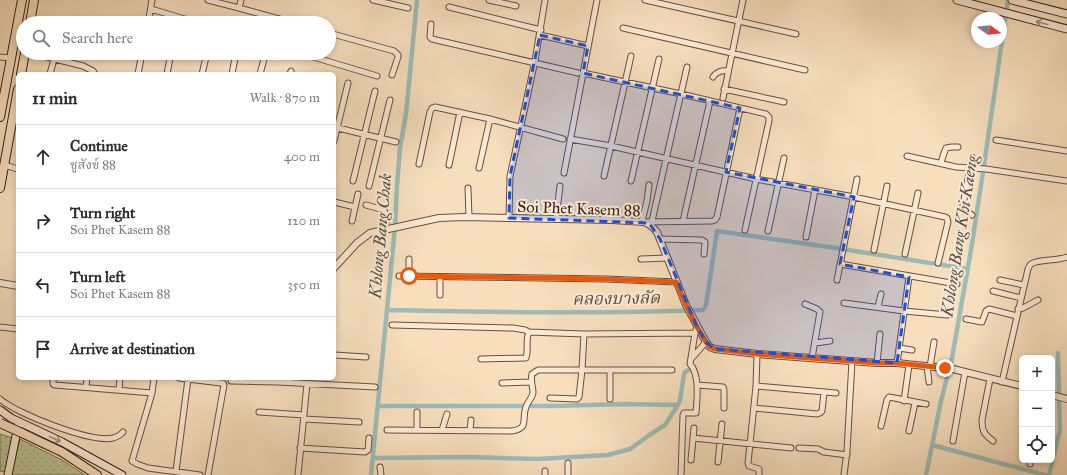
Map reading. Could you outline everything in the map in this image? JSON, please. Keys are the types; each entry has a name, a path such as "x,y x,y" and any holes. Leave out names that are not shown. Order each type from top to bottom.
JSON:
{"main road":[{"path":"19,16 22,0"},
{"path":"31,16 34,0"},
{"path":"957,0 1067,29"},
{"path":"1015,1 1067,15"},
{"path":"0,117 16,32"},
{"path":"21,72 24,60"},
{"path":"0,188 16,110"},
{"path":"0,410 10,418 62,442 122,475"},
{"path":"8,475 19,422"},
{"path":"0,423 62,452 97,475"},
{"path":"0,427 22,432"}],"street":[{"path":"149,16 152,0"},
{"path":"208,0 268,16"},
{"path":"239,8 241,0"},
{"path":"373,0 408,8"},
{"path":"489,0 516,6"},
{"path":"509,218 510,176 535,63 545,0"},
{"path":"564,173 580,73 588,46 597,0"},
{"path":"645,0 796,34"},
{"path":"723,98 743,0"},
{"path":"449,7 588,46"},
{"path":"150,9 174,16"},
{"path":"431,24 430,37 432,39 766,114 769,121 745,230"},
{"path":"623,28 805,70"},
{"path":"336,35 396,53 398,57 392,75"},
{"path":"604,176 631,56"},
{"path":"0,57 11,58"},
{"path":"631,181 659,59"},
{"path":"51,72 54,60"},
{"path":"58,60 83,66 94,72"},
{"path":"138,72 141,60"},
{"path":"167,72 170,60"},
{"path":"202,72 205,60"},
{"path":"232,72 235,60"},
{"path":"261,72 264,60"},
{"path":"324,60 378,76"},
{"path":"652,221 687,67"},
{"path":"713,77 721,71 728,71"},
{"path":"348,83 336,128 396,142"},
{"path":"724,89 784,102"},
{"path":"353,181 376,91"},
{"path":"369,186 390,100"},
{"path":"683,221 710,101"},
{"path":"419,164 430,112 434,107 490,119 562,139"},
{"path":"649,185 643,221 715,220 717,217 740,108"},
{"path":"449,165 460,112"},
{"path":"479,168 490,119"},
{"path":"570,139 611,146 756,179 854,197 947,218 948,222 938,263"},
{"path":"996,140 1067,151"},
{"path":"941,163 946,148 958,147"},
{"path":"907,156 956,167 980,168 1067,181"},
{"path":"972,157 963,205 964,210 972,215"},
{"path":"768,231 784,158"},
{"path":"4,166 16,168"},
{"path":"836,280 857,179"},
{"path":"556,219 560,186"},
{"path":"874,250 887,186"},
{"path":"468,188 469,217"},
{"path":"806,237 815,190"},
{"path":"905,254 918,193"},
{"path":"352,221 358,194"},
{"path":"336,202 355,207"},
{"path":"366,205 384,210 388,229"},
{"name":"Soi Phet Kasem 88","path":"336,266 364,237 370,233 439,218 469,217 643,221 653,227 660,239 696,330 706,342"},
{"path":"660,239 702,240 705,242 704,254"},
{"path":"641,260 668,258"},
{"path":"1002,382 1028,269 1036,262 1067,258"},
{"path":"409,259 409,276"},
{"path":"840,264 957,284"},
{"path":"399,276 606,279 676,282"},
{"path":"440,277 440,295"},
{"path":"897,363 909,277"},
{"path":"1000,280 1024,285"},
{"path":"0,283 16,286"},
{"path":"994,291 1021,298"},
{"path":"878,307 881,294"},
{"path":"1018,309 1038,300"},
{"path":"844,303 948,315"},
{"path":"805,304 817,309 820,312 812,358"},
{"path":"966,319 982,322 986,311 989,310 1017,316"},
{"path":"392,325 462,328 513,328 529,332 584,334 696,330 690,364 694,372 697,385 696,413 684,413 683,415 681,475"},
{"path":"0,327 16,329"},
{"path":"481,359 526,358 527,337 529,332"},
{"path":"550,398 579,398 584,334"},
{"path":"877,363 880,334"},
{"path":"815,343 830,341"},
{"path":"691,359 706,342 710,347 715,349 757,354 877,363 897,363 953,369 1019,385"},
{"path":"929,382 928,366 934,342"},
{"path":"899,348 912,350"},
{"path":"757,354 756,386 748,463 749,466 759,469 759,475"},
{"path":"336,355 366,357"},
{"path":"844,475 847,455 852,361"},
{"path":"904,401 908,365"},
{"path":"387,430 518,430 523,426 526,406 533,395 531,382 532,374 538,370 672,370"},
{"path":"610,370 610,399"},
{"path":"954,441 965,372"},
{"path":"990,379 982,426 983,431 993,441"},
{"path":"53,380 53,384 55,385 152,393"},
{"path":"86,387 87,380"},
{"path":"119,390 120,380"},
{"path":"154,380 152,393 132,461 148,468 200,475"},
{"path":"176,471 188,380"},
{"path":"199,380 221,382 224,385 208,475"},
{"path":"231,381 278,380 307,384 376,387"},
{"path":"502,383 531,382"},
{"path":"298,475 307,384"},
{"path":"697,385 723,387 724,408"},
{"path":"756,386 836,393"},
{"path":"754,408 817,414 822,410 824,392"},
{"path":"881,426 887,399 891,398 926,404"},
{"path":"0,399 11,407 50,425 78,434 111,439 119,436 123,432"},
{"path":"909,431 915,403"},
{"path":"259,412 359,422"},
{"path":"417,412 417,430"},
{"path":"442,430 446,414"},
{"path":"470,430 471,420"},
{"path":"718,462 722,424"},
{"path":"691,460 694,428"},
{"path":"300,448 365,452 368,450 369,438"},
{"path":"693,438 791,448"},
{"path":"799,448 818,449 824,452 847,455"},
{"path":"568,463 568,475"},
{"path":"380,467 381,475"}],"highlighted area":[{"path":"540,35 588,46 583,73 740,108 726,172 854,197 840,264 909,277 897,363 715,349 706,342 697,327 660,239 649,223 509,218 510,176"}],"green space":[{"path":"0,434 12,438 5,472 0,471"},
{"path":"20,439 62,460 85,475 11,475"}],"waterway":[{"name":"Khlong Bang Chak","path":"371,475 395,227 400,148 406,114 417,0"},
{"name":"Khlong Bang Khi Kaeng","path":"926,475 941,401 952,358 971,250 1008,0"},
{"name":"คลองบางลัด","path":"387,310 505,312 703,310 706,305 717,231 968,269"},
{"path":"1049,475 1060,430 1058,353"},
{"path":"378,406 678,405 684,375 685,372 689,370"},
{"path":"373,458 468,457 538,459 608,455 630,449 665,425 678,405"},
{"path":"932,445 1045,475"}],"route":[{"path":"409,276 606,279 676,282 697,327 710,347 715,349 757,354 877,363 897,363 945,368"}]}
